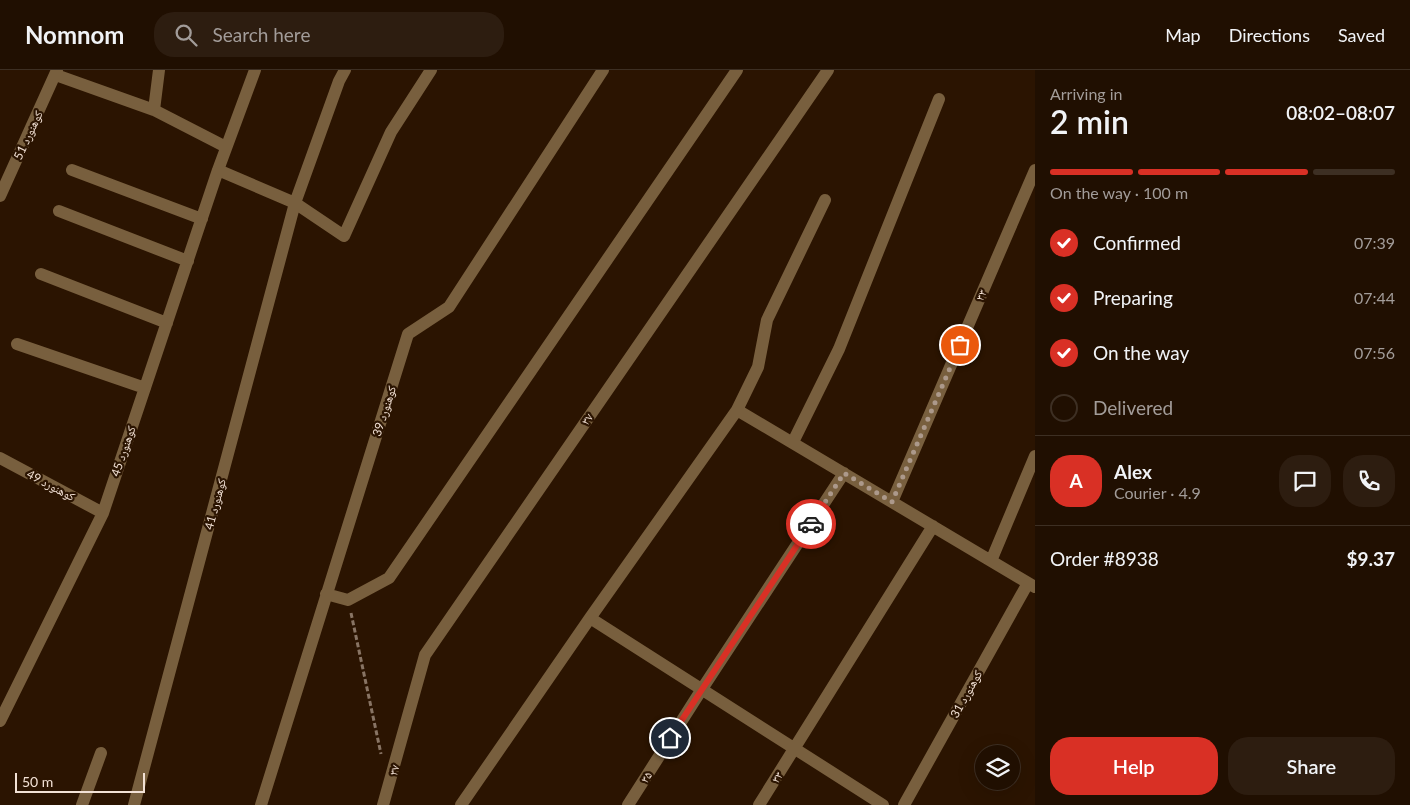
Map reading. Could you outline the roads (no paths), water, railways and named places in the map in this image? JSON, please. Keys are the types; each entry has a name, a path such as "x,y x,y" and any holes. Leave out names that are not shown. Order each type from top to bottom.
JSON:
{"street":[{"path":"154,110 159,70"},
{"name":"کوهنورد 45","path":"0,721 102,513 218,170 254,70"},
{"name":"کوهنورد 41","path":"134,805 296,203 339,81 345,70"},
{"path":"218,170 296,203 344,236 391,132 431,70"},
{"name":"کوهنورد 39","path":"261,805 408,334 448,307 603,70"},
{"path":"326,594 348,600 389,578 737,70"},
{"name":"۳۷","path":"383,805 425,655 828,70"},
{"path":"56,73 154,110 226,147"},
{"name":"کوهنورد 51","path":"0,196 56,73"},
{"path":"793,442 839,349 939,99"},
{"path":"72,170 202,219"},
{"name":"۳۳","path":"892,502 1035,170"},
{"path":"461,805 737,410 758,367 767,320 825,200"},
{"path":"59,210 188,261"},
{"path":"41,274 167,323"},
{"path":"17,344 145,388"},
{"path":"737,410 1032,585"},
{"path":"991,561 1035,456"},
{"name":"کوهنورد 49","path":"0,458 102,513"},
{"name":"۳۵","path":"628,805 844,473"},
{"name":"۳۳","path":"759,805 933,526"},
{"name":"کوهنورد 31","path":"904,805 1032,585"},
{"path":"590,618 883,805"},
{"path":"82,805 101,753"},
{"path":"389,788 392,805"}]}
